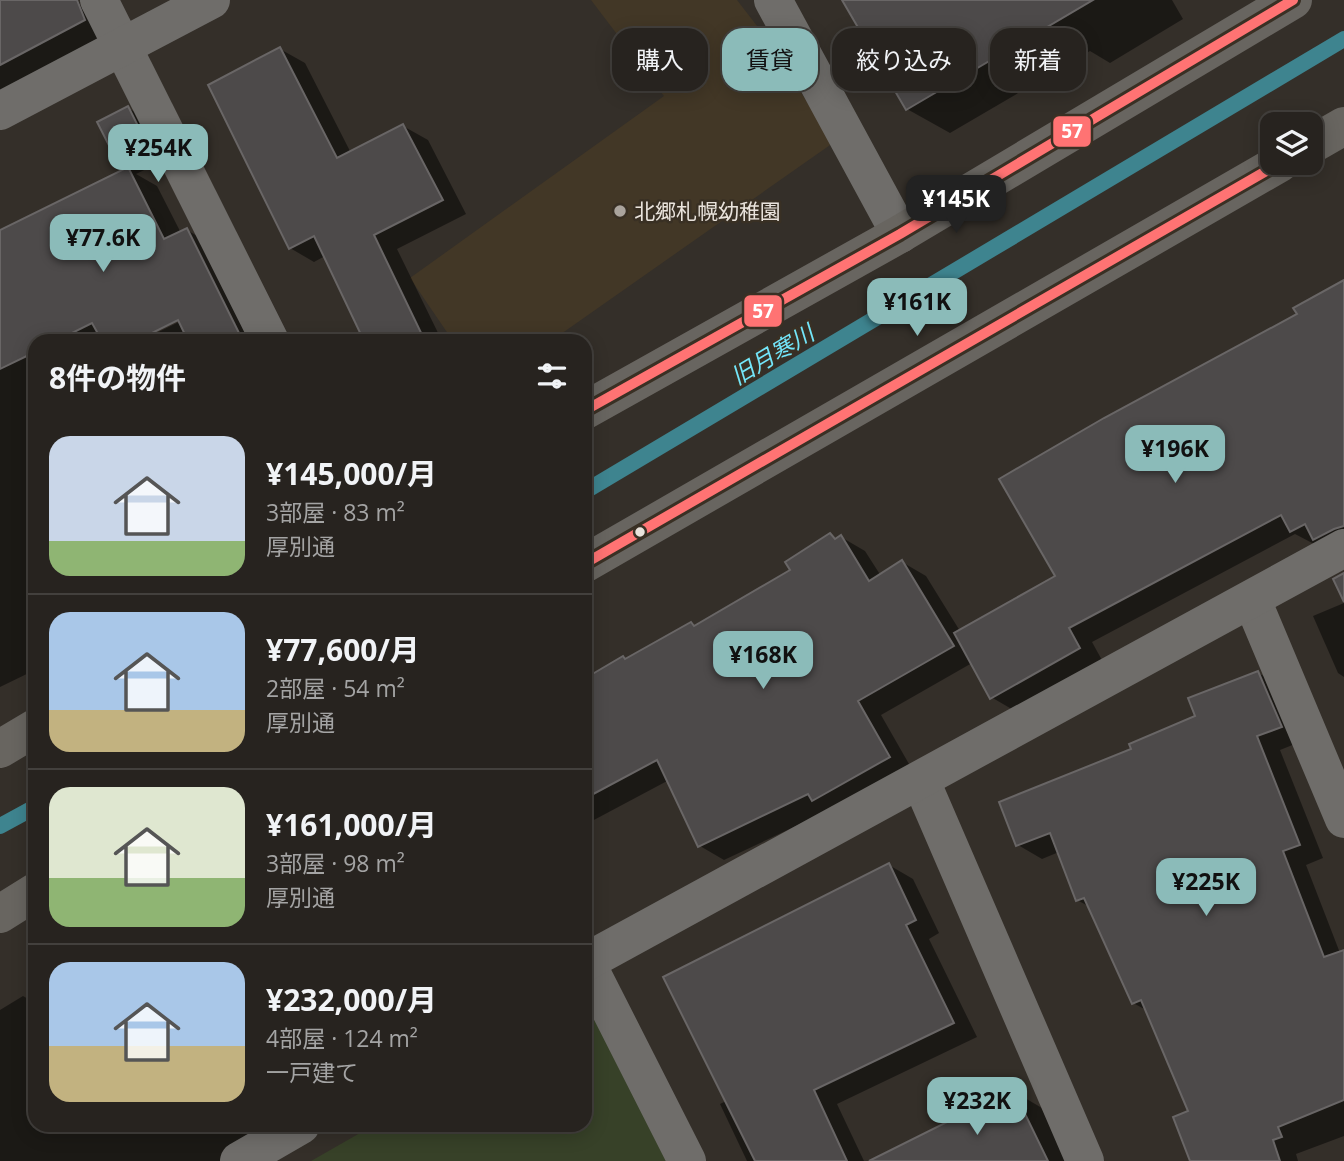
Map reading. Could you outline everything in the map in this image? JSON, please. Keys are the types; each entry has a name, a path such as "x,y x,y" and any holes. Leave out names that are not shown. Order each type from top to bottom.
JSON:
{"street":[{"path":"99,0 267,334"},
{"path":"0,111 211,0"},
{"path":"773,0 900,234"},
{"path":"592,407 900,234 1293,0"},
{"path":"1323,138 1344,126"},
{"path":"592,559 1260,175"},
{"path":"592,957 921,781 1344,548"},
{"path":"1252,600 1344,819"},
{"path":"0,749 28,732"},
{"path":"921,781 1085,1161"},
{"path":"0,914 28,896"},
{"path":"592,975 687,1161"},
{"path":"239,1161 289,1132"}],"shaded area":[{"name":"北郷札幌幼稚園","path":"591,0 737,0 759,28 722,28 722,91 800,91 833,143 561,334 448,334 410,278 664,96 660,91 708,91 708,28 612,28"}],"green space":[{"path":"592,1017 604,1023 671,1161 311,1161 362,1132 592,1132"}],"building":[{"path":"0,0 77,0 85,20 0,65"},
{"path":"842,0 1093,0 1045,28 990,28 990,61 976,69 976,28 858,28"},
{"path":"280,47 337,158 403,124 443,200 374,235 422,334 361,334 314,236 289,249 208,85"},
{"path":"895,91 938,91 906,110"},
{"path":"128,106 152,154 121,169 97,122"},
{"path":"128,167 164,239 187,228 240,334 185,334 178,320 150,334 98,334 92,323 70,334 28,334 28,355 0,369 0,230"},
{"path":"1344,280 1344,526 1313,540 1305,524 1290,532 1281,515 1069,628 1080,648 990,699 954,633 1055,576 999,479 1104,418 1297,314 1293,308"},
{"path":"830,533 835,539 841,535 869,581 902,560 954,646 858,701 890,757 812,801 808,794 698,847 657,760 592,795 592,674 691,622 694,626 790,570 785,562"},
{"path":"1344,573 1344,602 1333,579"},
{"path":"1258,671 1282,727 1257,736 1300,845 1283,851 1324,957 1344,950 1344,1100 1278,1127 1282,1137 1273,1140 1280,1161 1190,1161 1173,1117 1188,1111 1141,1000 1132,1004 1084,898 1076,901 1050,833 1016,846 999,802 1131,749 1129,744 1195,716 1188,698"},
{"path":"889,863 916,920 906,925 954,1023 814,1090 847,1161 755,1161 663,977"},
{"path":"1013,1089 1048,1161 869,1161"}],"waterway":[{"name":"旧月寒川","path":"592,487 1344,39"},
{"name":"旧月寒川","path":"0,826 28,811"}],"transit line":[{"name":"57","path":"592,407 900,234 1293,0"},
{"name":"57","path":"592,559 1260,175"}],"place":[{"name":"北郷札幌幼稚園","path":"620,211"}]}
